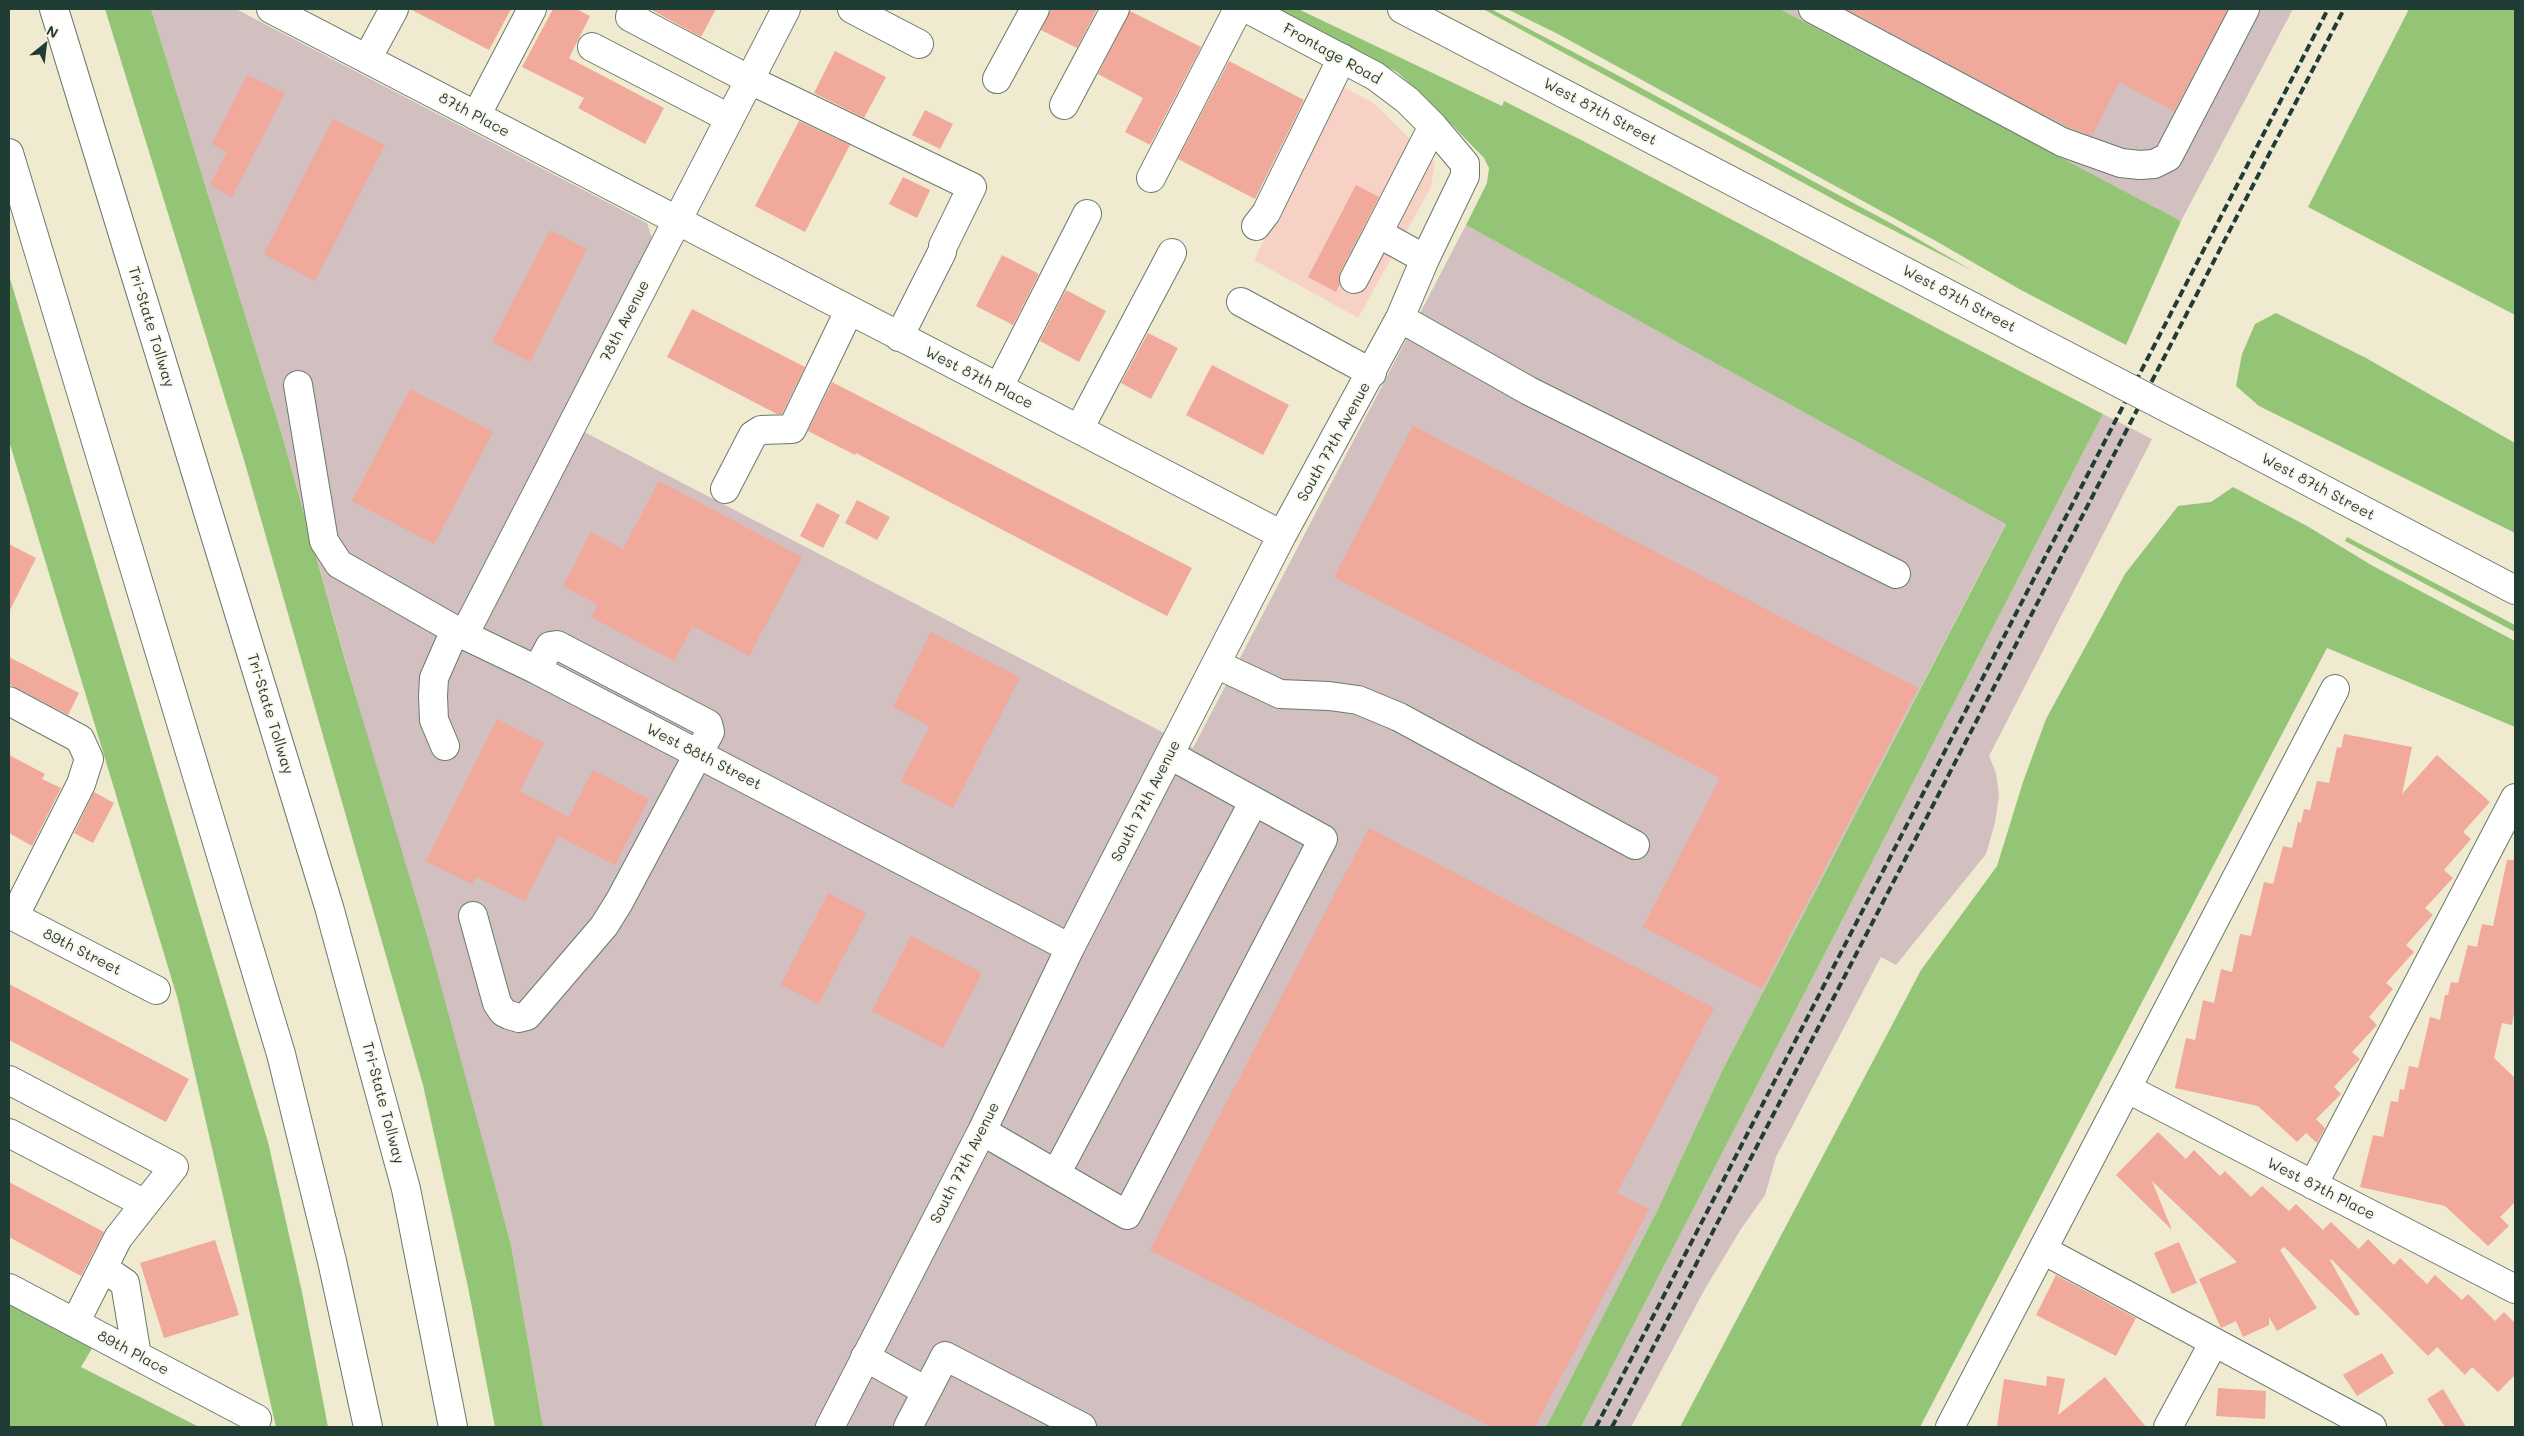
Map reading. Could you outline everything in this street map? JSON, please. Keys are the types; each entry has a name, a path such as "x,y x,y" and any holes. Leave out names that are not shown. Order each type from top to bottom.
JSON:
{"main road":[{"name":"Tri-State Tollway","path":"54,9 329,907 406,1189 453,1427"},
{"path":"367,59 394,9"},
{"path":"476,116 532,9"},
{"path":"635,9 630,17 750,80 972,187 900,337"},
{"name":"78th Avenue","path":"445,746 434,720 434,678 786,9"},
{"path":"852,9 919,44"},
{"path":"997,79 1035,9"},
{"path":"1064,104 1115,9"},
{"path":"1151,178 1238,9"},
{"name":"Frontage Road","path":"1248,9 1375,76 1407,100 1433,126 1465,164 1465,176"},
{"name":"West 87th Street","path":"1402,9 2515,590"},
{"path":"1813,9 2062,142 2121,162 2140,165 2154,164 2168,157 2245,9"},
{"name":"87th Place","path":"281,11 367,59 676,221"},
{"path":"592,47 728,118"},
{"path":"1256,226 1266,213 1342,58"},
{"path":"1354,279 1433,126"},
{"path":"9,153 281,1054 332,1262 368,1427"},
{"name":"South 77th Avenue","path":"830,1427 982,1131 1070,948 1282,535 1372,373 1400,318 1425,259 1465,176"},
{"path":"999,387 1087,214"},
{"name":"West 87th Place","path":"676,221 1282,535"},
{"path":"1378,233 1425,259"},
{"path":"1079,429 1172,253"},
{"path":"1241,302 1372,373"},
{"path":"725,489 753,436 761,430 792,429 849,311"},
{"path":"1400,318 1530,391 1896,574"},
{"name":"West 88th Street","path":"298,385 324,541 339,564 459,632 537,670 1070,948"},
{"path":"473,916 497,1003 503,1012 509,1015 519,1018 527,1016 604,926 710,732 708,724 557,645 550,646 537,670"},
{"path":"1216,664 1280,694 1330,696 1358,700 1399,717 1635,845"},
{"path":"1950,1427 2128,1089 2335,688"},
{"path":"635,722 650,694"},
{"path":"9,701 80,739 89,759 81,784 11,916"},
{"path":"982,1131 1128,1215 1323,839 1170,755"},
{"path":"2313,1185 2515,798"},
{"path":"1056,1174 1254,801"},
{"name":"89th Street","path":"11,916 156,990"},
{"path":"9,1080 174,1167 118,1238 75,1323"},
{"name":"West 87th Place","path":"2128,1089 2313,1185 2514,1285"},
{"path":"9,1133 145,1204"},
{"path":"2043,1250 2366,1426"},
{"path":"103,1268 125,1283 137,1356"},
{"name":"89th Place","path":"9,1288 257,1419"},
{"path":"2168,1427 2214,1342"},
{"path":"908,1427 945,1356 1082,1427"},
{"path":"865,1358 926,1391"}],"shaded area":[{"path":"151,9 236,9 647,223 653,241 563,421 1193,748 1466,225 2006,523 1723,1069 1657,1211 1546,1427 543,1427 511,1245 282,435"},
{"path":"1780,9 2293,9 2181,221"},
{"path":"1341,86 1372,102 1435,163 1431,187 1358,318 1254,260"},
{"path":"2103,414 2152,439 1989,756 1996,773 1999,795 1995,823 1986,854 1896,965 1881,957 1776,1157 1765,1195 1741,1229 1706,1287 1631,1427 1581,1427"}],"green space":[{"path":"105,9 151,9 282,435 346,663 430,946 511,1245 543,1427 495,1427 468,1287 423,1085 244,460"},
{"path":"1276,9 1298,9 1502,106 1504,101 2103,414 1581,1427 1546,1427 1657,1211 1723,1069 2006,524 1466,225 1487,183 1489,168 1484,158 1425,97 1397,72"},
{"path":"1483,9 1491,9 1621,77 1894,225 1973,271 1844,205"},
{"path":"1507,9 1780,9 2181,221 2126,345 2021,290 1934,240 1558,34"},
{"path":"2409,9 2515,9 2515,315 2308,207"},
{"path":"9,275 268,1142 302,1292 328,1427 276,1427 178,1000 9,441"},
{"path":"2276,313 2366,358 2515,443 2515,533 2259,406 2236,386 2242,354 2255,324"},
{"path":"2233,487 2307,526 2373,566 2515,641 2515,727 2327,648 1920,1427 1680,1427 1921,970 1997,866 2023,782 2046,719 2125,574 2178,506 2211,502"},
{"path":"2347,537 2515,625 2515,632 2345,541"},
{"path":"9,1301 94,1345 81,1367 199,1427 9,1427"}],"building":[{"path":"410,9 511,9 489,50"},
{"path":"553,9 576,9 590,16 569,58 664,108 645,144 578,108 584,98 522,67"},
{"path":"650,9 716,9 701,37"},
{"path":"1051,9 1097,9 1077,48 1041,30"},
{"path":"1846,9 2228,9 2174,111 2119,82 2092,136 2073,129 2025,105"},
{"path":"1130,11 1201,47 1150,145 1125,132 1143,98 1098,74"},
{"path":"835,51 886,77 864,118 814,93"},
{"path":"1229,61 1304,100 1255,199 1178,159"},
{"path":"247,75 285,93 232,197 210,185 227,152 212,144"},
{"path":"925,110 953,124 940,149 912,135"},
{"path":"333,119 385,145 315,281 264,254"},
{"path":"799,121 850,145 805,232 755,206"},
{"path":"903,177 930,190 917,218 889,204"},
{"path":"1356,185 1379,197 1340,272 1340,284 1336,292 1308,277"},
{"path":"550,230 587,249 530,362 492,342"},
{"path":"1002,255 1039,274 1013,325 976,306"},
{"path":"1066,290 1106,311 1079,362 1040,341"},
{"path":"692,309 805,367 782,414 777,414 667,357"},
{"path":"1148,333 1178,348 1151,399 1121,383"},
{"path":"1212,365 1289,405 1263,455 1186,415"},
{"path":"832,382 1192,568 1167,616 856,453 855,455 808,431"},
{"path":"410,389 493,432 434,544 352,501"},
{"path":"1413,426 1918,688 1762,989 1643,927 1720,778 1334,577"},
{"path":"659,481 802,557 749,656 693,626 674,661 591,617 598,605 563,586 591,532 623,549"},
{"path":"857,500 890,517 877,540 845,523"},
{"path":"817,503 840,515 823,548 800,536"},
{"path":"9,544 36,558 9,612"},
{"path":"931,632 1020,677 953,808 901,781 930,726 893,707"},
{"path":"9,657 79,693 68,715 9,684"},
{"path":"497,719 544,743 520,791 569,817 593,770 649,799 615,865 558,836 525,901 476,877 472,884 426,861"},
{"path":"2344,734 2412,747 2402,794 2437,755 2490,802 2463,832 2471,839 2444,870 2453,878 2425,908 2433,915 2406,945 2414,952 2386,983 2393,989 2369,1017 2377,1025 2352,1052 2360,1059 2334,1087 2341,1094 2316,1119 2325,1128 2317,1143 2306,1133 2297,1142 2258,1106 2175,1088 2186,1038 2195,1040 2203,1000 2214,1003 2221,969 2232,972 2240,934 2251,936 2264,882 2273,884 2283,846 2292,848 2298,822 2301,823 2304,809 2310,810 2317,781 2329,783 2337,747 2341,748"},
{"path":"9,755 45,774 42,779 61,788 32,846 9,833"},
{"path":"94,792 114,803 93,843 74,833"},
{"path":"1369,828 1714,1008 1617,1193 1649,1209 1535,1427 1491,1427 1150,1250"},
{"path":"2507,860 2515,860 2515,1007 2512,1025 2502,1023 2494,1058 2515,1078 2515,1202 2500,1217 2509,1226 2488,1246 2445,1206 2360,1187 2373,1135 2383,1137 2391,1101 2398,1102 2400,1089 2404,1090 2409,1066 2418,1068 2430,1017 2440,1020 2445,995 2448,995 2451,982 2458,983 2468,945 2477,947 2482,924 2493,926"},
{"path":"828,893 866,913 819,1004 781,985"},
{"path":"911,936 982,973 943,1048 872,1011"},
{"path":"9,984 189,1079 166,1122 9,1040"},
{"path":"2158,1132 2186,1159 2194,1150 2220,1176 2225,1171 2251,1197 2262,1186 2289,1211 2296,1204 2323,1230 2331,1222 2359,1249 2368,1239 2394,1265 2400,1258 2427,1284 2435,1275 2462,1300 2468,1294 2495,1321 2504,1312 2515,1323 2515,1375 2498,1392 2472,1367 2465,1375 2437,1347 2428,1356 2331,1259 2360,1314 2356,1316 2284,1247 2280,1250 2317,1308 2277,1331 2269,1317 2269,1325 2243,1337 2236,1321 2221,1328 2199,1279 2237,1262 2152,1181 2172,1230 2116,1175"},
{"path":"9,1182 104,1232 81,1276 9,1237"},
{"path":"215,1240 239,1315 164,1338 140,1263"},
{"path":"2179,1242 2197,1283 2172,1294 2154,1253"},
{"path":"2056,1275 2136,1318 2116,1356 2036,1315"},
{"path":"2382,1353 2394,1373 2357,1396 2343,1375"},
{"path":"2047,1376 2065,1379 2058,1415 2105,1377 2146,1427 1997,1427 2004,1379 2046,1386"},
{"path":"2218,1388 2266,1391 2265,1419 2216,1416"},
{"path":"2443,1389 2466,1427 2445,1427 2427,1399"}],"railway":[{"path":"1596,1427 2328,9"},
{"path":"1612,1427 2344,9"}]}
